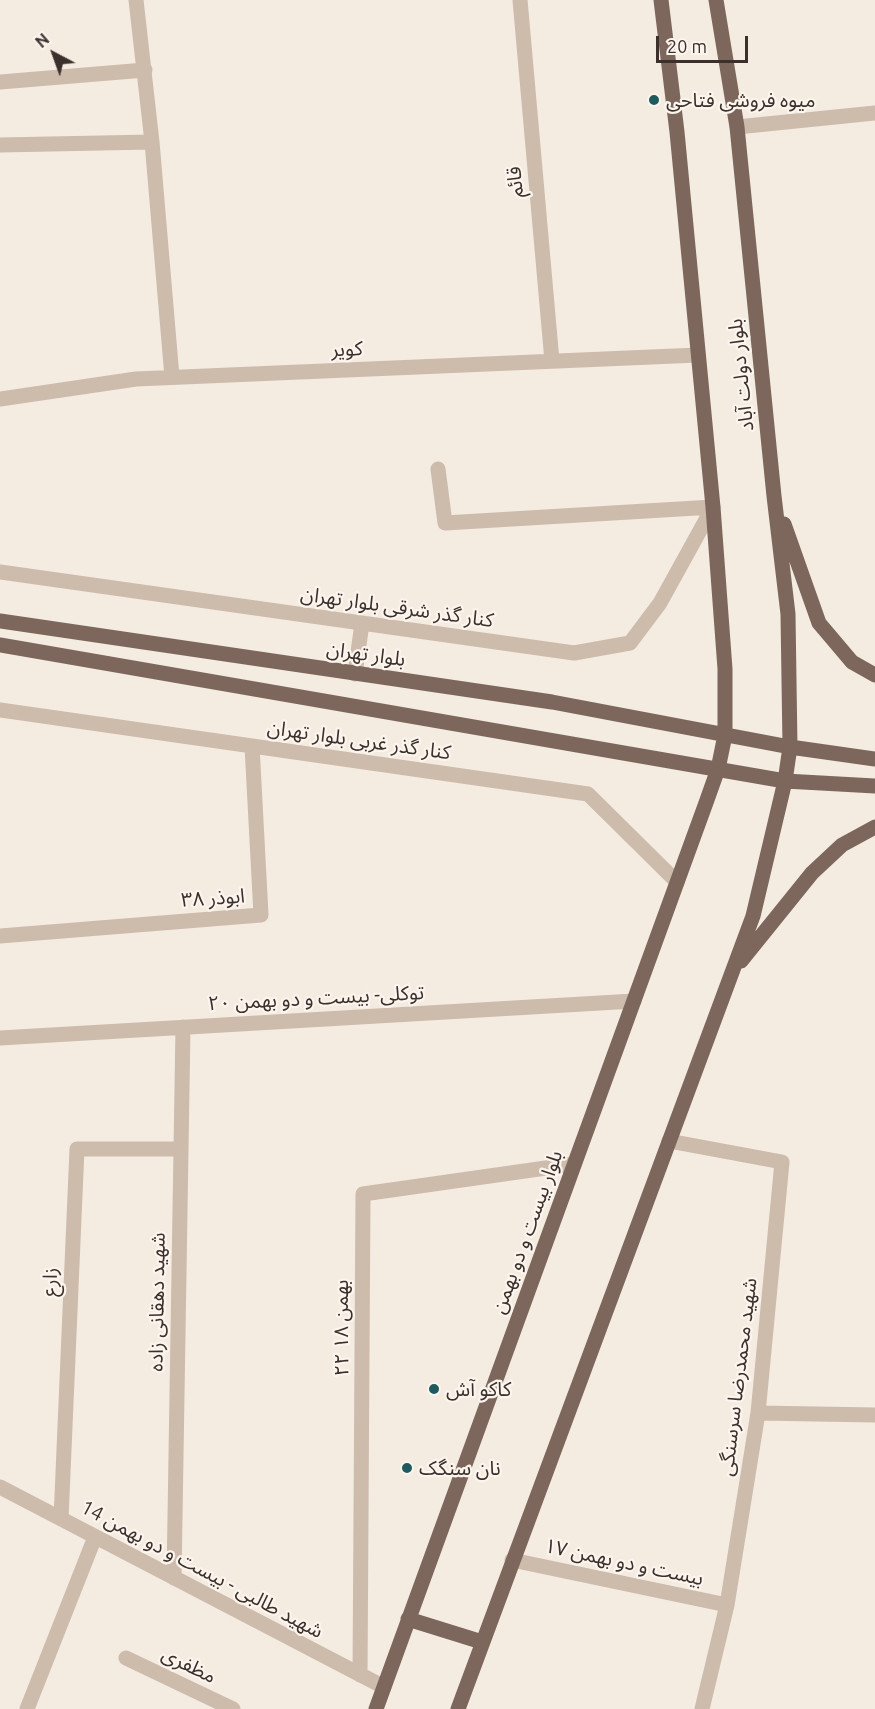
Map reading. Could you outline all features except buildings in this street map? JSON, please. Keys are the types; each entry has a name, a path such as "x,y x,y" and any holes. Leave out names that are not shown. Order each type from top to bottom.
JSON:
{"main road":[{"name":"بلوار دولت آباد","path":"661,0 677,132 713,507 724,669 725,735 718,769"},
{"name":"بلوار دولت آباد","path":"716,0 737,127 788,614 790,747 785,781"},
{"path":"774,496 819,623 852,662 875,675"},
{"name":"بلوار تهران","path":"0,621 552,702 790,747 875,759"},
{"path":"0,645 785,781 875,786"},
{"name":"بلوار بیست و دو بهمن","path":"376,1709 718,769"},
{"path":"458,1709 753,916 785,781"},
{"path":"732,972 812,873 842,845 875,827"},
{"path":"408,1619 482,1642"}],"street":[{"path":"136,0 153,142 172,377"},
{"name":"قائم","path":"520,0 552,361"},
{"path":"0,82 145,70"},
{"path":"737,127 875,113"},
{"path":"0,145 153,142"},
{"name":"کویر","path":"0,399 136,379 698,355"},
{"path":"438,469 445,523 713,507"},
{"name":"کنار گذر شرقی بلوار تهران","path":"0,572 574,653 630,643 660,603 713,507"},
{"path":"355,674 362,623"},
{"name":"کنار گذر غربی بلوار تهران","path":"0,710 588,795 677,882"},
{"name":"۳۸ ابوذر","path":"0,936 261,915 252,746"},
{"name":"توکلی- بیست و دو بهمن ۲۰","path":"0,1038 634,1001"},
{"name":"شهید دهقانی زاده","path":"174,1578 183,1027"},
{"name":"شهید محمدرضا سرسنگی","path":"669,1141 782,1162 758,1413 727,1605 702,1709"},
{"name":"زارع","path":"61,1519 77,1149 181,1149"},
{"name":"۲۲ بهمن ۱۸","path":"360,1675 363,1194 574,1164"},
{"path":"758,1413 875,1415"},
{"name":"شهید طالبی - بیست و دو بهمن 14","path":"0,1487 384,1688"},
{"path":"27,1709 95,1537"},
{"name":"بیست و دو بهمن ۱۷","path":"512,1560 727,1605"},
{"name":"مظفری","path":"126,1658 233,1709"}],"place":[{"name":"میوه فروشی فتاحی","path":"654,100"},
{"name":"کاکو آش","path":"434,1389"},
{"name":"نان سنگک","path":"407,1468"}]}
